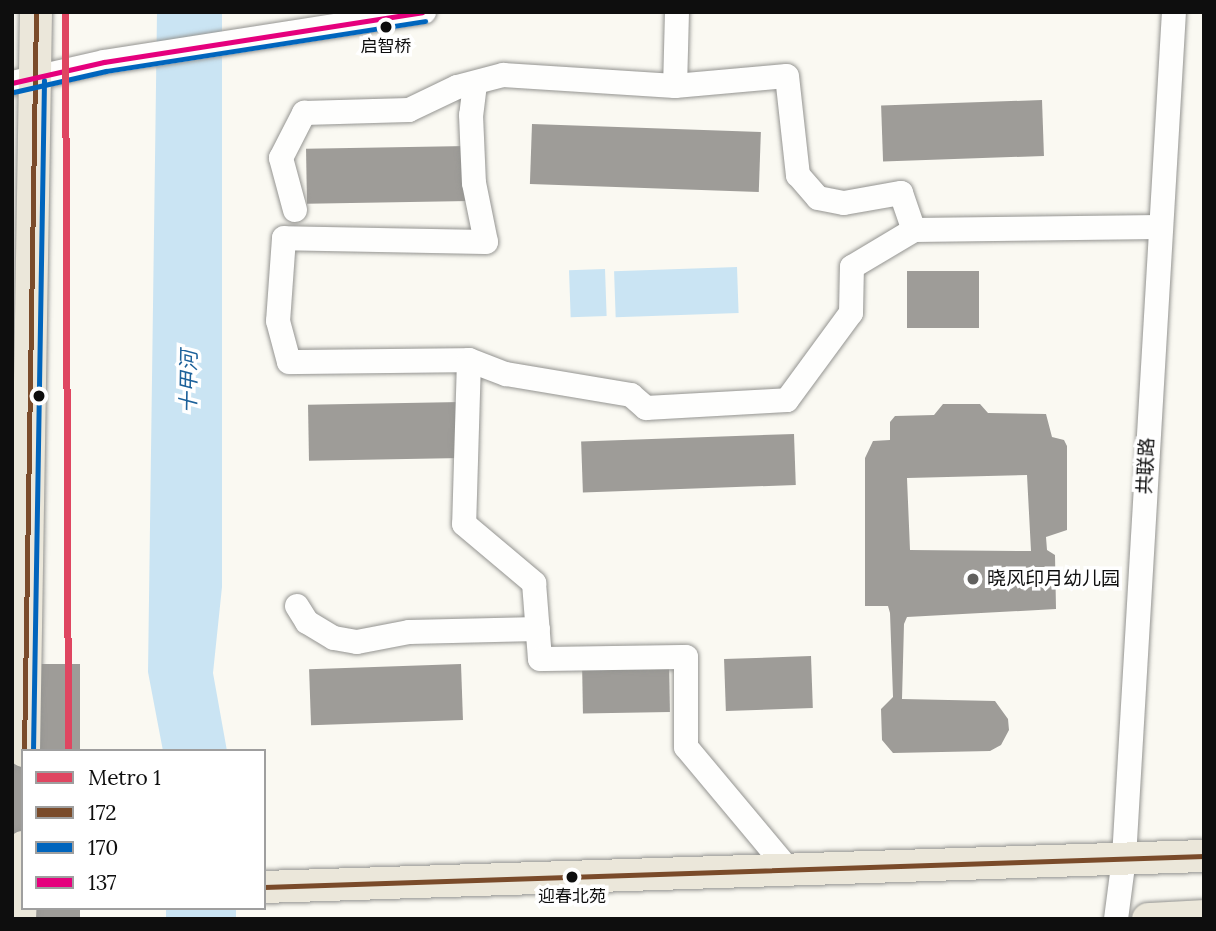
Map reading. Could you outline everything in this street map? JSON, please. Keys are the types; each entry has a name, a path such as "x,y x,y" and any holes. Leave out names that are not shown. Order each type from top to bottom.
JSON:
{"main road":[{"path":"24,749 24,82 36,12"},
{"path":"266,887 372,886 787,868 1204,856"},
{"path":"1148,919 1204,916"}],"street":[{"path":"24,82 104,62 424,12"},
{"path":"675,86 677,12"},
{"name":"共联路","path":"1116,919 1124,858 1159,227 1174,12"},
{"path":"295,210 281,158 304,113 409,110 457,87 503,75 675,86 787,76 798,176 818,198 844,203 901,193 914,230"},
{"path":"475,84 471,115 474,183 486,242 285,237 278,321 289,362 469,360 506,374 631,395 646,408 787,400 851,313 852,267 914,230 1159,227"},
{"path":"469,360 464,524 534,583 540,659 686,657 686,747 787,868"},
{"path":"298,606 307,622 334,638 357,642 409,632 538,629"}],"water":[{"name":"十甲河","path":"157,12 222,12 222,587 213,673 227,749 163,749 148,672"},
{"path":"737,267 739,313 616,317 614,271"},
{"path":"605,269 607,316 571,317 569,270"},
{"path":"166,910 236,910 236,919 166,919"}],"building":[{"path":"1042,100 1044,156 883,162 881,106"},
{"path":"532,124 761,132 759,192 530,184"},
{"path":"468,146 469,201 307,204 306,149"},
{"path":"907,271 979,271 979,328 907,328"},
{"path":"461,402 462,458 309,461 308,405"},
{"path":"943,404 980,404 988,413 1046,414 1052,437 1064,440 1067,446 1067,530 1046,537 1047,550 1055,555 1056,609 907,617 904,624 902,699 995,701 1008,719 1009,730 1001,745 990,751 893,753 882,740 881,709 893,697 890,613 888,606 865,606 865,458 873,441 890,440 890,422 895,416 934,415","holes":["1027,475 1031,551 910,550 907,478"]},
{"path":"794,434 796,485 583,492 581,441"},
{"path":"811,656 813,708 726,711 724,659"},
{"path":"669,659 670,712 583,714 582,661"},
{"path":"12,664 80,664 80,749 21,749 21,910 80,910 80,919 12,919"},
{"path":"461,664 463,720 311,725 309,669"}],"metro line":[{"name":"1","path":"65,12 68,749"}],"transit line":[{"name":"172","path":"24,749 36,12"},
{"name":"137","path":"12,83 104,62 422,12"},
{"name":"170","path":"14,92 106,71 425,21"},
{"name":"170","path":"33,749 44,80"},
{"name":"172","path":"266,887 1204,856"}],"place":[{"name":"启智桥","path":"386,27"},
{"name":"晓风印月幼儿园","path":"973,579"},
{"name":"迎春北苑","path":"572,877"}]}
